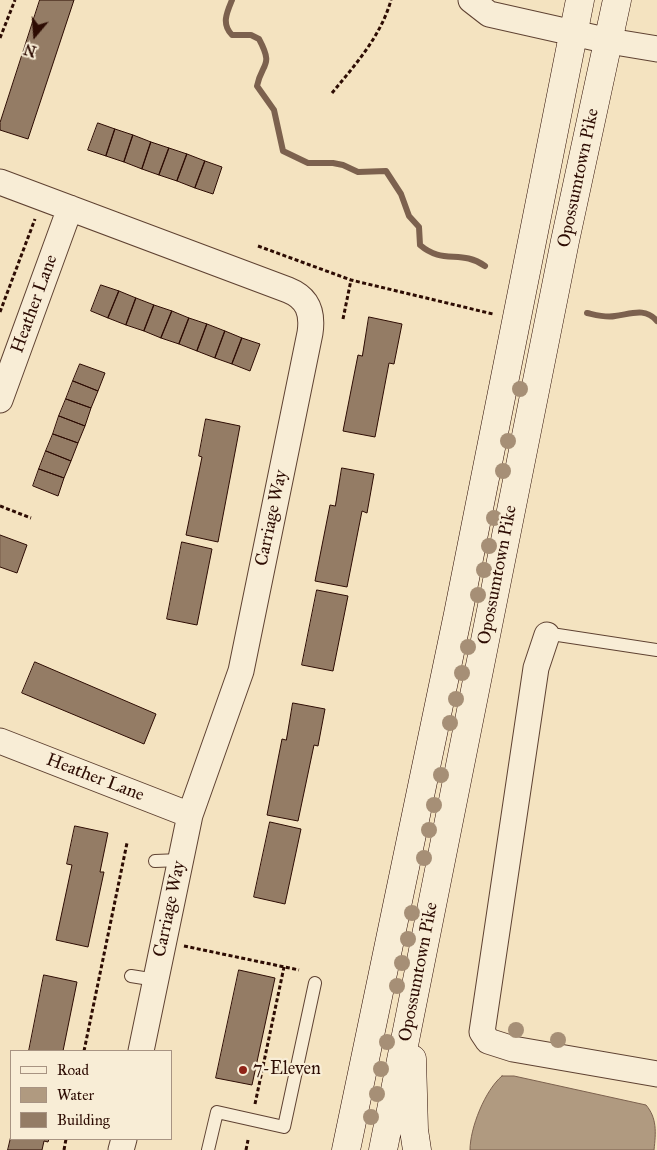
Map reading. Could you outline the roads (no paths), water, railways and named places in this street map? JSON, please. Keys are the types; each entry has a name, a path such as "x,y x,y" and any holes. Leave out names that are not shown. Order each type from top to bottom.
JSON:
{"main road":[{"name":"Opossumtown Pike","path":"346,1150 458,614 580,0"},
{"name":"Opossumtown Pike","path":"383,1150 565,241 617,0"},
{"path":"411,1013 414,1130 417,1150"}],"street":[{"path":"471,0 489,14 574,34 657,49"},
{"name":"Carriage Way","path":"0,182 288,290 297,294 306,303 311,312 310,333 241,671 190,815 141,1050"},
{"name":"Heather Lane","path":"0,400 70,208"},
{"path":"547,635 536,668 482,1021 482,1032 488,1041 512,1049 657,1074"},
{"name":"Heather Lane","path":"0,741 190,815"}],"lane":[{"path":"547,635 657,650"},
{"path":"155,861 180,860"},
{"path":"131,976 156,980"},
{"path":"208,1150 217,1112 284,1127 315,983"}],"water":[{"path":"502,1076 514,1076 646,1105 654,1120 654,1150 470,1150 473,1131 484,1100"}],"waterway":[{"path":"232,0 226,18 229,31 232,35 251,35 259,39 266,55 266,64 257,86 274,110 283,151 308,163 333,163 343,165 358,172 386,171 401,194 409,216 419,227 420,245 436,254 468,258 485,266"},
{"path":"587,313 608,317 643,313 648,314 657,321"}],"place":[{"name":"7-Eleven","path":"243,1070"}]}
